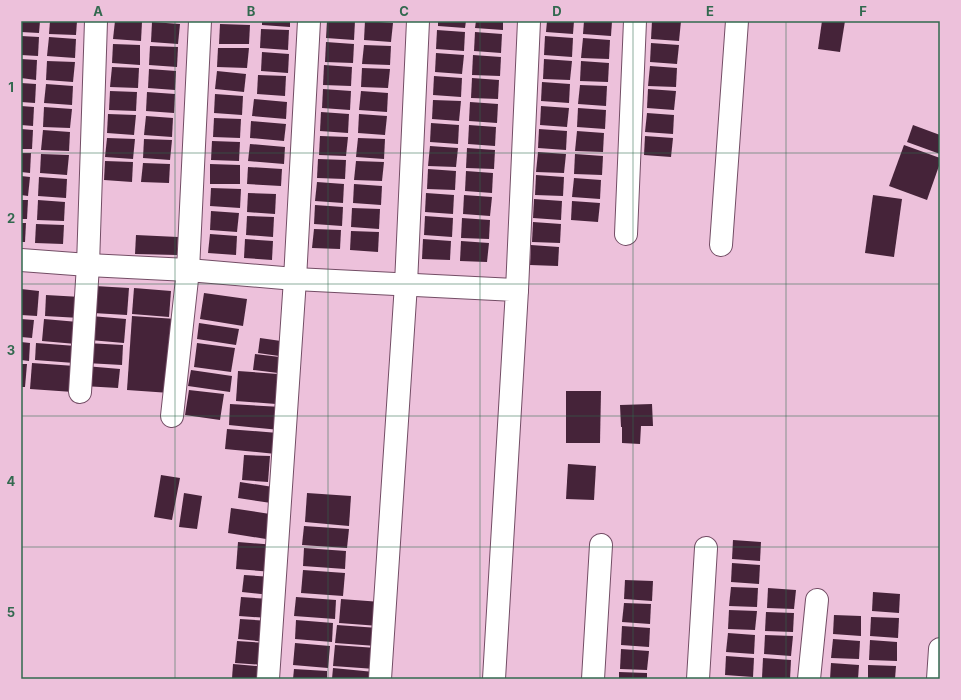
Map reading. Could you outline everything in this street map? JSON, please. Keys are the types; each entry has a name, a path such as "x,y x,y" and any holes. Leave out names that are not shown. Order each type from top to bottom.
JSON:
{"street":[{"path":"80,392 88,265 96,21"},
{"path":"172,416 188,270 200,21"},
{"path":"268,679 295,280 309,21"},
{"path":"380,679 406,284 418,21"},
{"path":"494,679 517,290 529,21"},
{"path":"626,234 635,21"},
{"path":"722,245 737,21"},
{"path":"21,260 188,270 295,280 517,290"},
{"path":"593,679 601,545"},
{"path":"698,679 706,548"},
{"path":"809,679 817,600"},
{"path":"938,679 940,649"}],"building":[{"path":"21,21 40,21 39,33 21,32"},
{"path":"50,21 77,21 76,35 49,34"},
{"path":"115,21 142,22 141,41 113,39"},
{"path":"262,21 290,21 290,27 262,25"},
{"path":"327,21 355,21 354,40 326,38"},
{"path":"365,21 393,23 391,42 364,40"},
{"path":"438,21 466,21 465,28 438,26"},
{"path":"476,21 503,21 503,30 475,28"},
{"path":"547,21 574,21 573,34 546,32"},
{"path":"584,21 612,21 611,36 583,34"},
{"path":"652,21 681,21 679,41 651,39"},
{"path":"822,21 845,21 840,52 818,49"},
{"path":"152,22 180,24 178,44 151,42"},
{"path":"220,24 250,25 249,44 219,44"},
{"path":"261,29 289,30 288,50 260,48"},
{"path":"437,30 465,32 464,51 436,49"},
{"path":"475,32 502,34 501,53 474,51"},
{"path":"21,36 39,37 38,56 21,55"},
{"path":"545,36 573,38 572,57 544,55"},
{"path":"49,37 76,39 75,58 47,56"},
{"path":"583,38 610,40 609,59 581,58"},
{"path":"326,42 354,44 353,63 325,62"},
{"path":"651,43 679,45 677,64 650,62"},
{"path":"113,44 140,45 140,65 112,63"},
{"path":"364,45 391,46 390,65 362,64"},
{"path":"150,46 178,47 177,67 149,65"},
{"path":"218,48 249,48 247,68 217,67"},
{"path":"262,52 289,54 288,73 261,71"},
{"path":"436,53 464,55 462,74 435,72"},
{"path":"473,55 501,57 500,76 472,75"},
{"path":"21,59 37,60 36,80 21,78"},
{"path":"544,59 572,61 570,80 543,79"},
{"path":"47,61 75,62 73,82 46,80"},
{"path":"581,61 609,63 608,82 580,81"},
{"path":"324,65 352,67 351,86 323,85"},
{"path":"650,66 677,68 676,87 648,86"},
{"path":"112,67 139,68 138,88 110,87"},
{"path":"362,68 390,69 388,88 361,87"},
{"path":"149,69 176,71 175,90 148,88"},
{"path":"217,71 246,74 244,92 215,89"},
{"path":"258,75 286,76 285,96 257,94"},
{"path":"434,76 462,78 461,97 433,95"},
{"path":"472,78 499,80 498,99 471,98"},
{"path":"542,82 570,84 569,103 541,101"},
{"path":"21,83 36,84 35,103 21,102"},
{"path":"46,84 73,86 72,105 44,103"},
{"path":"580,85 607,86 606,106 578,104"},
{"path":"323,89 351,91 350,110 322,108"},
{"path":"648,89 676,91 674,110 647,108"},
{"path":"110,91 137,92 136,111 109,110"},
{"path":"361,91 388,93 387,112 359,110"},
{"path":"147,92 175,94 174,113 146,111"},
{"path":"215,94 243,96 242,115 214,113"},
{"path":"254,99 287,102 286,119 252,116"},
{"path":"433,100 461,101 459,121 432,119"},
{"path":"470,102 498,104 497,123 469,121"},
{"path":"21,106 34,107 33,126 21,125"},
{"path":"541,106 569,108 567,127 540,125"},
{"path":"44,107 72,109 70,128 43,127"},
{"path":"578,108 606,110 605,129 577,127"},
{"path":"321,112 349,114 348,133 320,131"},
{"path":"647,113 674,115 673,134 645,132"},
{"path":"108,114 136,115 134,135 107,133"},
{"path":"359,114 387,116 385,135 358,133"},
{"path":"146,116 173,118 172,137 144,135"},
{"path":"214,118 241,119 240,138 213,137"},
{"path":"251,121 286,124 284,141 250,138"},
{"path":"431,123 459,125 458,144 430,142"},
{"path":"469,125 496,127 495,146 468,144"},
{"path":"913,125 940,135 940,154 907,142"},
{"path":"21,129 33,130 32,149 21,149"},
{"path":"539,129 567,131 566,150 538,148"},
{"path":"43,130 70,132 69,151 41,150"},
{"path":"577,131 604,133 603,152 575,151"},
{"path":"320,136 348,137 346,156 319,155"},
{"path":"645,136 673,138 671,157 644,155"},
{"path":"107,138 135,139 133,159 105,157"},
{"path":"358,138 385,139 384,159 356,157"},
{"path":"144,139 172,140 170,160 143,158"},
{"path":"212,141 240,142 239,161 211,160"},
{"path":"250,144 285,147 284,164 248,161"},
{"path":"904,145 940,158 940,163 927,200 889,186"},
{"path":"430,146 458,148 456,167 428,166"},
{"path":"467,148 495,150 494,169 466,168"},
{"path":"538,152 566,154 564,173 536,172"},
{"path":"21,153 31,153 30,173 21,172"},
{"path":"41,154 69,155 67,175 40,173"},
{"path":"575,154 603,156 602,175 574,174"},
{"path":"318,159 346,160 345,179 317,178"},
{"path":"105,161 133,162 132,182 104,180"},
{"path":"356,161 384,162 382,181 354,180"},
{"path":"143,163 170,164 169,183 141,182"},
{"path":"210,164 240,165 240,184 210,184"},
{"path":"248,167 282,169 281,186 247,184"},
{"path":"428,169 456,171 455,190 427,189"},
{"path":"466,171 493,173 492,193 465,191"},
{"path":"536,175 564,177 563,196 535,195"},
{"path":"21,176 30,177 28,196 21,195"},
{"path":"39,177 67,179 66,198 38,196"},
{"path":"574,178 601,180 600,199 572,197"},
{"path":"317,182 344,184 343,203 315,201"},
{"path":"354,184 382,186 381,205 353,203"},
{"path":"211,188 241,189 240,208 210,206"},
{"path":"248,193 276,194 275,214 247,212"},
{"path":"426,193 454,195 453,214 425,212"},
{"path":"464,195 492,197 490,216 463,214"},
{"path":"873,195 902,199 894,257 865,253"},
{"path":"534,199 562,201 561,220 533,218"},
{"path":"21,200 28,200 27,219 21,219"},
{"path":"38,200 65,202 64,221 37,220"},
{"path":"572,201 600,203 598,222 571,220"},
{"path":"315,205 343,207 342,226 314,224"},
{"path":"352,208 380,209 379,229 351,227"},
{"path":"211,211 239,213 237,232 210,230"},
{"path":"247,216 274,217 273,237 246,235"},
{"path":"425,216 453,218 452,237 424,235"},
{"path":"462,218 490,220 489,239 461,238"},
{"path":"533,222 561,224 560,243 532,242"},
{"path":"21,223 26,223 25,242 21,242"},
{"path":"36,224 64,225 63,244 35,243"},
{"path":"314,229 341,230 340,249 312,248"},
{"path":"351,231 379,232 378,252 350,250"},
{"path":"210,234 237,236 236,255 208,253"},
{"path":"136,235 178,237 177,255 135,254"},
{"path":"245,239 273,241 272,260 244,258"},
{"path":"423,239 451,241 450,260 422,259"},
{"path":"461,241 489,243 487,262 460,261"},
{"path":"531,245 559,247 558,266 530,265"},
{"path":"95,286 129,288 127,315 93,313"},
{"path":"134,288 171,291 169,317 132,314"},
{"path":"21,289 39,291 37,316 21,315"},
{"path":"204,293 247,299 243,326 200,319"},
{"path":"46,295 81,297 80,318 45,316"},
{"path":"91,316 126,319 124,343 90,340"},
{"path":"132,316 176,319 170,393 127,390"},
{"path":"21,319 34,320 32,338 21,337"},
{"path":"44,319 78,322 76,344 42,341"},
{"path":"199,323 239,329 236,345 197,339"},
{"path":"260,338 288,342 286,357 258,353"},
{"path":"21,342 30,343 29,361 21,360"},
{"path":"36,343 76,346 74,363 35,360"},
{"path":"87,343 123,345 122,365 86,363"},
{"path":"197,343 235,348 231,372 194,367"},
{"path":"255,354 288,358 286,374 253,370"},
{"path":"32,363 75,366 73,392 30,389"},
{"path":"21,364 27,364 25,387 21,387"},
{"path":"85,366 120,369 118,388 83,386"},
{"path":"191,370 232,376 230,392 188,386"},
{"path":"238,371 278,374 276,404 236,401"},
{"path":"189,390 224,394 220,420 185,415"},
{"path":"566,391 601,391 600,443 566,443"},
{"path":"230,404 282,407 280,430 229,425"},
{"path":"652,404 653,426 641,426 640,444 622,443 620,405"},
{"path":"227,429 278,433 276,454 225,449"},
{"path":"244,455 270,456 268,482 242,480"},
{"path":"568,464 596,466 594,500 566,499"},
{"path":"161,475 180,478 172,520 154,517"},
{"path":"240,482 273,487 271,503 238,498"},
{"path":"184,493 202,496 197,529 179,527"},
{"path":"307,493 351,496 349,526 305,522"},
{"path":"231,508 270,514 266,539 228,533"},
{"path":"304,526 349,529 347,548 302,545"},
{"path":"733,540 761,542 760,561 732,559"},
{"path":"238,542 276,545 273,572 236,569"},
{"path":"304,548 346,551 345,569 303,566"},
{"path":"732,563 760,565 759,584 731,582"},
{"path":"303,570 345,573 343,596 301,593"},
{"path":"244,575 272,577 270,595 242,592"},
{"path":"625,580 653,581 652,601 624,599"},
{"path":"731,587 758,588 757,607 729,606"},
{"path":"768,588 796,590 794,609 767,608"},
{"path":"873,592 900,594 899,613 872,611"},
{"path":"241,597 270,599 269,618 239,616"},
{"path":"296,597 336,600 335,619 294,616"},
{"path":"341,599 381,602 379,626 339,623"},
{"path":"624,603 651,604 650,624 622,622"},
{"path":"729,610 757,611 755,630 728,629"},
{"path":"766,612 794,613 793,632 765,631"},
{"path":"834,615 861,616 861,636 833,634"},
{"path":"871,617 899,618 898,638 870,636"},
{"path":"240,619 269,621 267,642 238,639"},
{"path":"296,620 333,623 332,642 295,639"},
{"path":"337,625 378,628 376,646 335,643"},
{"path":"622,626 650,628 649,647 621,645"},
{"path":"728,633 755,635 754,654 726,652"},
{"path":"765,635 793,636 791,656 764,654"},
{"path":"833,639 860,641 859,659 831,658"},
{"path":"870,640 897,642 897,661 869,660"},
{"path":"237,641 267,643 265,665 235,663"},
{"path":"295,643 330,646 328,668 293,665"},
{"path":"335,645 376,648 375,669 333,666"},
{"path":"621,649 649,651 647,670 620,669"},
{"path":"726,656 754,658 753,677 725,675"},
{"path":"763,658 791,660 790,679 762,678"},
{"path":"831,663 859,665 858,679 830,679"},
{"path":"233,664 267,667 266,679 232,679"},
{"path":"868,665 896,666 895,679 868,679"},
{"path":"333,668 374,672 373,679 332,679"},
{"path":"294,669 327,671 327,679 293,679"},
{"path":"619,672 647,673 647,679 619,679"}]}
